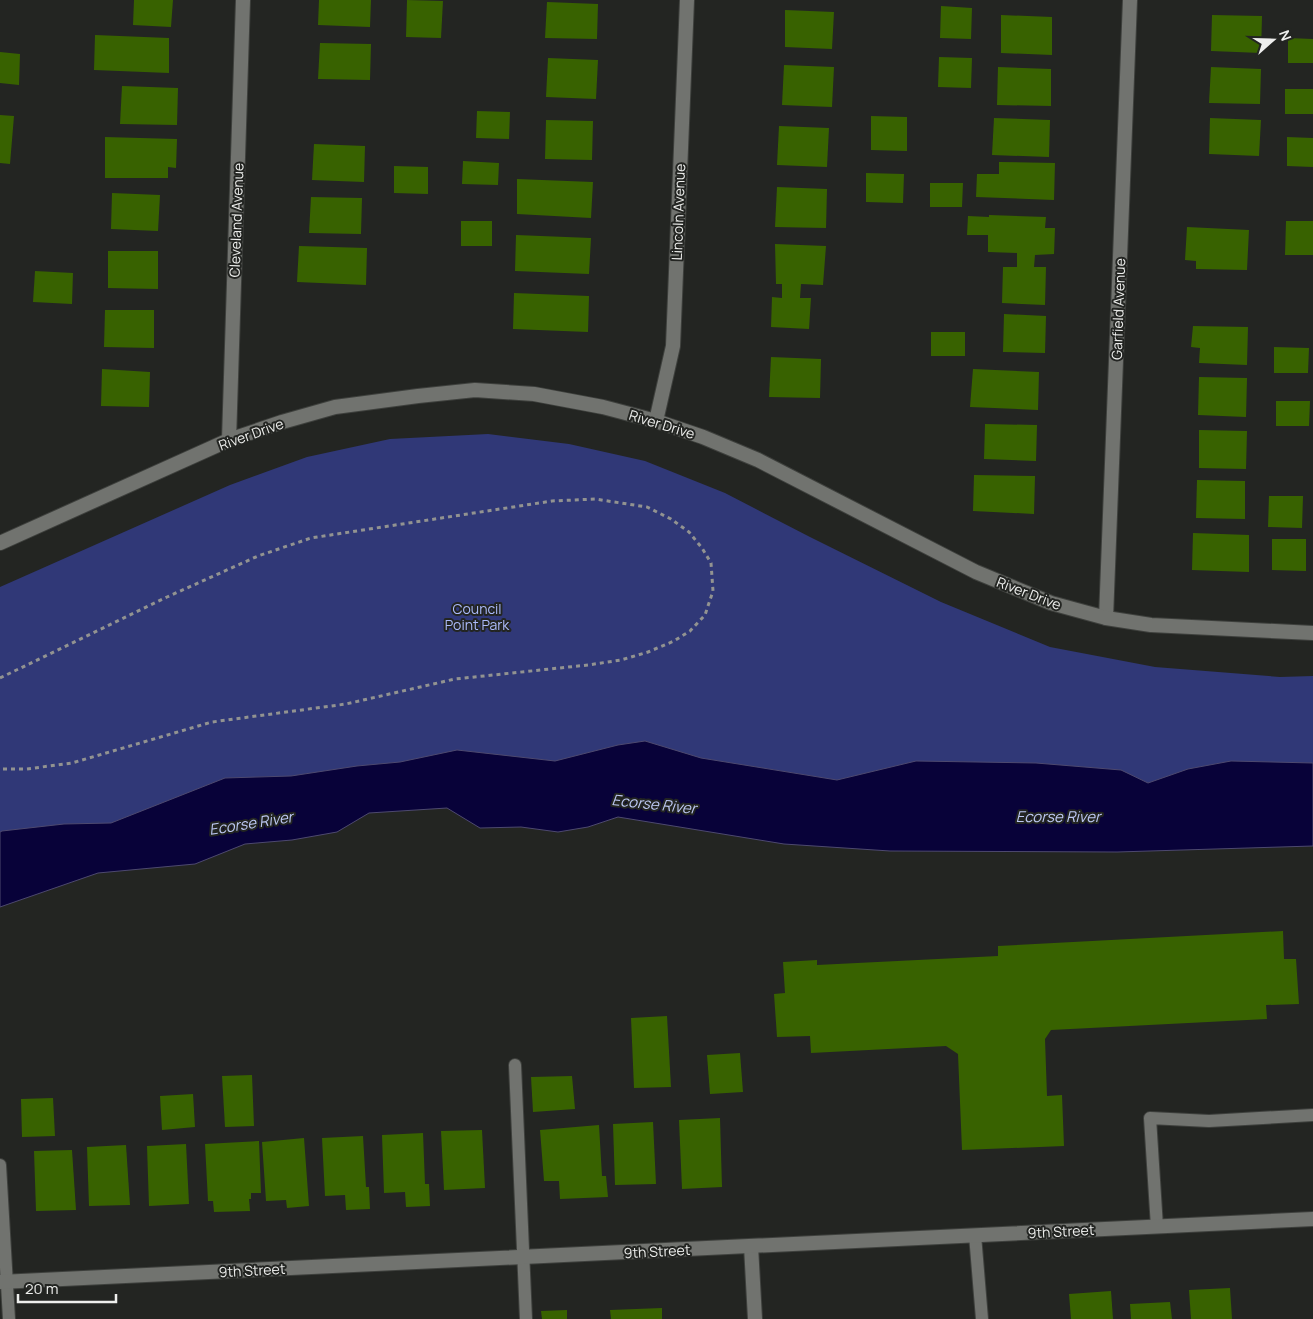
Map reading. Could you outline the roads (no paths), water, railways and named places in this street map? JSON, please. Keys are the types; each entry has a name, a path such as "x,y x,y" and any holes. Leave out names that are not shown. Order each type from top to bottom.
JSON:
{"street":[{"name":"Cleveland Avenue","path":"229,440 243,0"},
{"name":"Lincoln Avenue","path":"656,421 673,346 687,0"},
{"name":"Garfield Avenue","path":"1106,618 1130,0"},
{"name":"River Drive","path":"0,543 229,440 335,407 475,390 534,394 603,407 656,421 703,437 758,460 976,572 1052,603 1106,618 1151,625 1313,633"},
{"name":"9th Street","path":"4,1282 1313,1219"},
{"path":"752,1246 755,1319"}],"lane":[{"path":"515,1065 526,1319"},
{"path":"1157,1226 1150,1118 1209,1121 1313,1115"},
{"path":"0,1165 4,1282 9,1319"},
{"path":"976,1235 982,1319"}],"water":[{"name":"Ecorse River","path":"645,741 701,758 837,780 916,761 1036,763 1121,770 1148,783 1188,769 1231,761 1313,763 1313,846 1117,852 890,851 784,844 618,817 588,827 558,832 521,827 480,828 447,808 369,813 337,832 292,840 245,844 195,864 98,873 0,907 0,832 2,831 64,824 111,823 225,778 291,776 357,766 400,762 457,750 555,761 618,745"}],"park label":[{"name":"Council Point Park","path":"477,616"}]}
